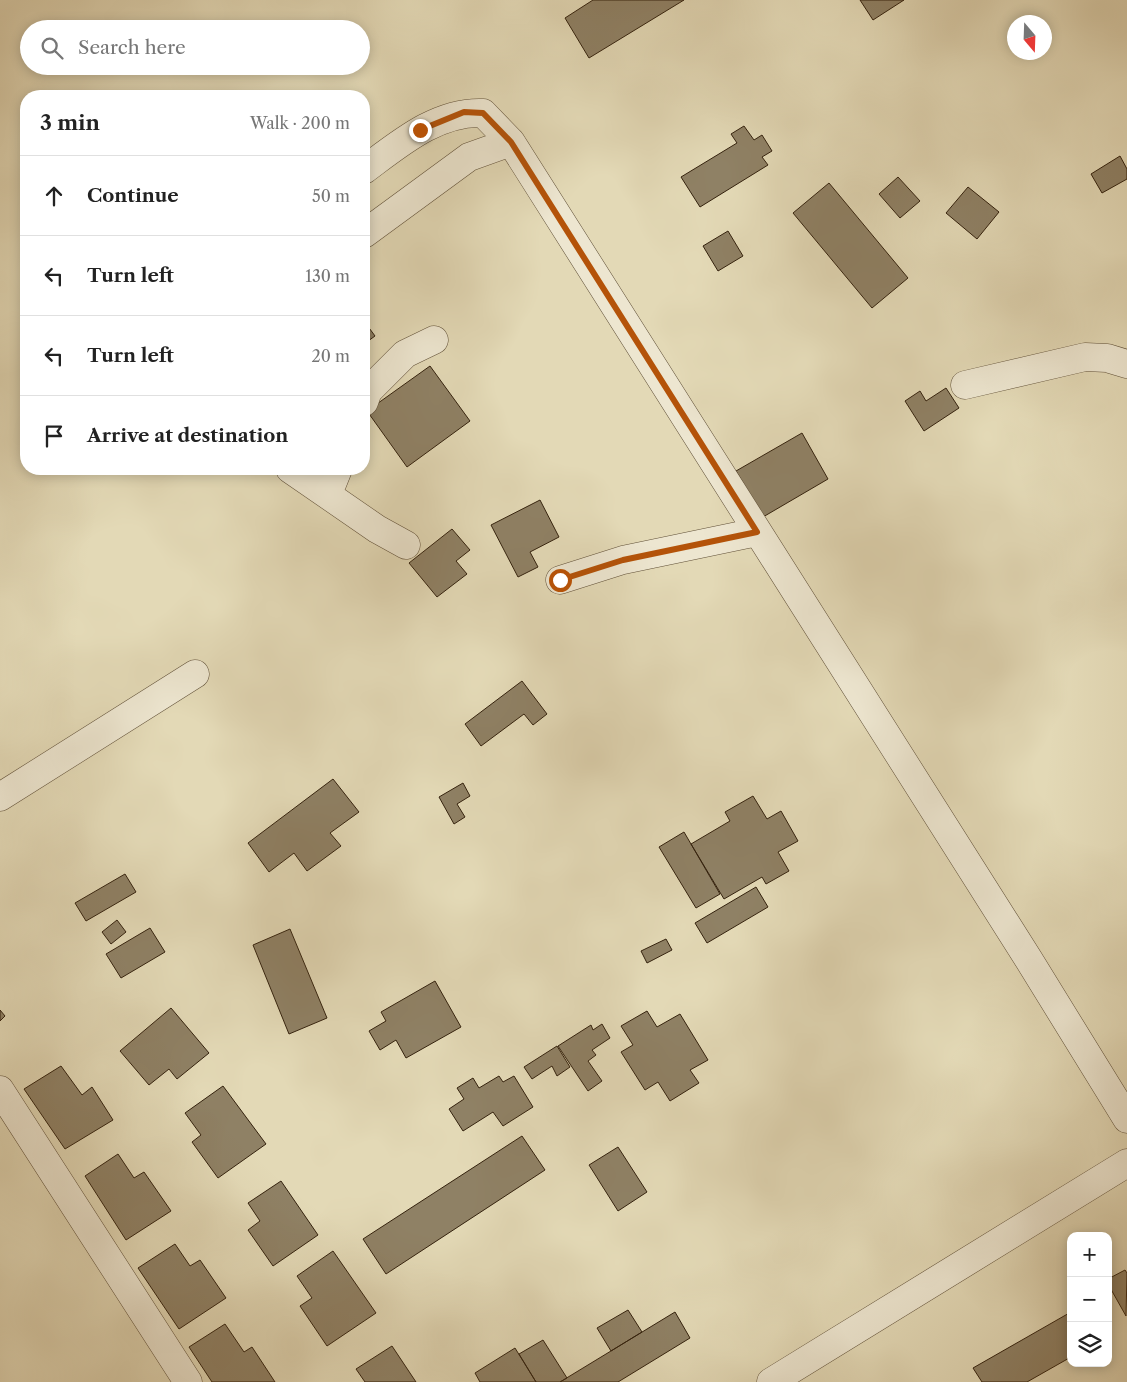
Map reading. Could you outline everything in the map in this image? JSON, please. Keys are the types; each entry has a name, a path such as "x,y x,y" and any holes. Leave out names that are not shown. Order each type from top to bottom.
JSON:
{"street":[{"path":"370,166 420,130 464,112 483,113 511,142 1127,1119"},
{"path":"370,230 469,156 511,142"},
{"path":"370,389 405,354 434,340"},
{"path":"965,385 1085,357 1107,358 1127,364"},
{"path":"299,475 406,545"},
{"path":"328,494 336,475"},
{"path":"560,580 623,560 757,532"},
{"path":"0,797 195,674"},
{"path":"0,1090 188,1382"},
{"path":"771,1382 1127,1163"}],"building":[{"path":"593,0 684,0 589,58 565,18"},
{"path":"860,0 904,0 873,20"},
{"path":"744,126 754,140 762,135 772,151 762,157 768,165 700,207 681,177 737,143 731,134"},
{"path":"1120,156 1127,169 1127,179 1102,193 1091,174"},
{"path":"898,177 920,201 900,218 879,194"},
{"path":"829,183 908,278 872,308 793,213"},
{"path":"968,187 999,212 977,239 946,213"},
{"path":"728,231 743,256 718,271 703,246"},
{"path":"370,329 375,336 370,340"},
{"path":"430,366 470,421 407,467 370,415 370,409"},
{"path":"946,388 959,408 924,431 905,401 920,391 926,401"},
{"path":"802,433 828,479 763,517 736,471"},
{"path":"540,500 559,537 530,552 538,567 518,577 491,525"},
{"path":"452,529 470,550 456,561 467,574 437,597 409,563"},
{"path":"522,681 547,714 533,725 524,714 481,746 465,724"},
{"path":"333,779 359,812 330,833 341,846 307,871 294,853 269,872 248,843"},
{"path":"463,783 470,796 457,804 465,817 454,824 439,797"},
{"path":"753,796 767,819 781,811 798,841 778,852 789,871 766,884 762,877 724,899 691,844 730,821 725,812"},
{"path":"684,832 720,894 696,908 659,847"},
{"path":"125,874 136,892 86,921 75,903"},
{"path":"756,887 768,907 707,943 695,923"},
{"path":"117,920 126,932 111,944 102,932"},
{"path":"150,928 165,952 121,978 106,954"},
{"path":"290,929 327,1018 289,1034 253,945"},
{"path":"666,939 672,950 647,963 641,951"},
{"path":"435,981 461,1027 406,1058 396,1040 380,1050 369,1031 386,1021 381,1012"},
{"path":"171,1008 209,1053 177,1079 169,1069 149,1085 120,1051"},
{"path":"0,1010 5,1016 0,1021"},
{"path":"647,1011 657,1027 680,1014 708,1060 690,1070 699,1083 670,1101 658,1082 645,1090 621,1052 633,1045 621,1026"},
{"path":"602,1024 610,1038 592,1050 596,1055 588,1061 602,1081 588,1091 558,1046 591,1025 593,1030"},
{"path":"557,1046 570,1067 557,1076 552,1066 532,1079 524,1067"},
{"path":"61,1066 82,1095 92,1087 113,1120 65,1149 24,1089"},
{"path":"499,1076 503,1082 514,1076 533,1107 503,1126 493,1112 463,1131 449,1109 464,1099 457,1088 473,1078 479,1088"},
{"path":"223,1086 266,1144 218,1178 192,1142 201,1135 185,1113"},
{"path":"522,1136 545,1170 386,1274 363,1239"},
{"path":"618,1147 647,1192 618,1211 589,1165"},
{"path":"118,1154 134,1178 144,1172 171,1211 126,1240 85,1176"},
{"path":"281,1181 318,1235 273,1266 248,1230 260,1221 248,1203"},
{"path":"175,1244 190,1266 200,1260 226,1298 179,1329 138,1268"},
{"path":"333,1251 376,1313 327,1346 300,1306 312,1298 297,1276"},
{"path":"1125,1270 1127,1273 1126,1316 1112,1291 1112,1277"},
{"path":"628,1310 642,1332 611,1351 597,1328"},
{"path":"675,1312 690,1338 618,1382 560,1382"},
{"path":"1067,1314 1067,1359 1027,1382 982,1382 973,1368"},
{"path":"225,1324 244,1352 252,1347 275,1382 212,1382 189,1347"},
{"path":"543,1340 567,1378 560,1382 536,1382 519,1354"},
{"path":"392,1346 416,1382 365,1382 356,1369"},
{"path":"515,1348 536,1382 480,1382 475,1373"}],"route":[{"path":"420,130 464,112 483,113 511,142 757,532 623,560 560,580"}]}
